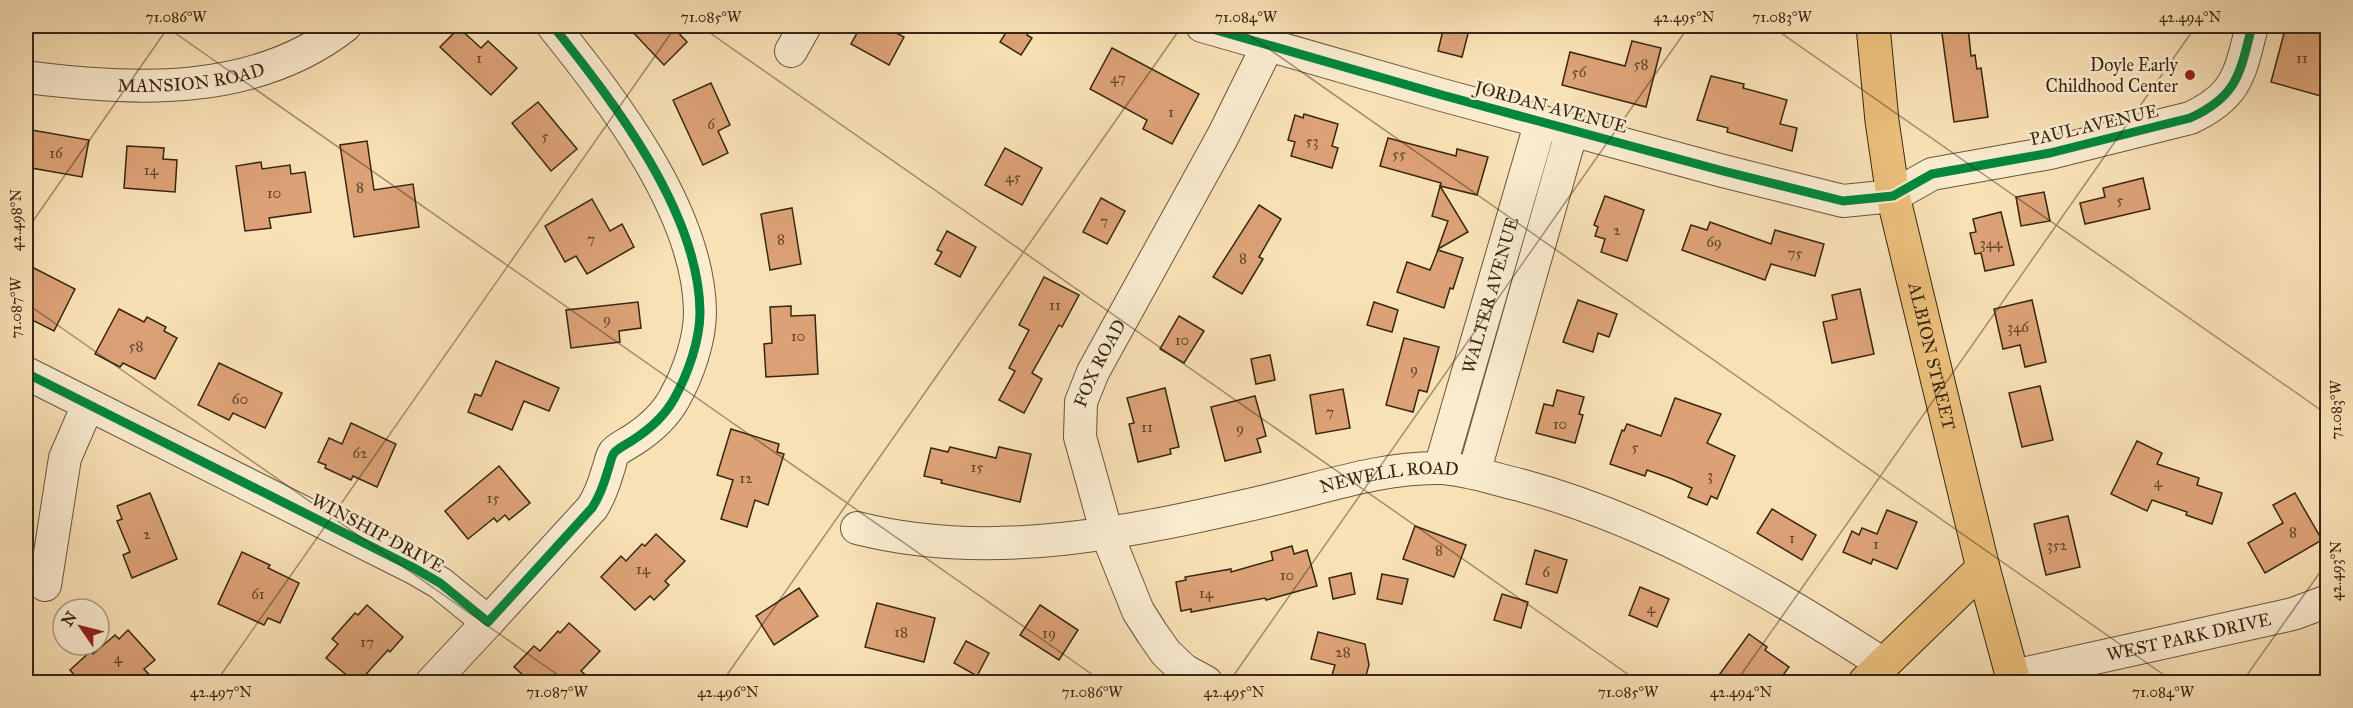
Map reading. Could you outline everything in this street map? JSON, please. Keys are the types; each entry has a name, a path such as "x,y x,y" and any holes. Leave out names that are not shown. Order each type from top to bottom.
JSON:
{"main road":[{"name":"ALBION STREET","path":"1873,26 1882,121 1893,196 1983,568 2013,679"},
{"path":"1874,673 1983,568"}],"street":[{"name":"MANSION ROAD","path":"26,77 141,86 187,84 224,79 268,68 307,50 345,26"},
{"path":"432,682 592,508 602,490 614,453 648,430 664,414 674,398 689,363 700,314 694,262 670,200 652,165 612,105 553,26"},
{"name":"JORDAN AVENUE","path":"1202,26 1572,130 1829,199 1848,201 1893,196"},
{"name":"PAUL AVENUE","path":"1893,196 1932,174 2050,153 2190,118 2208,110 2234,84 2252,26"},
{"name":"FOX ROAD","path":"1206,682 1184,670 1166,653 1138,610 1107,534 1082,448 1079,427 1081,402 1094,372 1227,127 1268,45"},
{"name":"WALTER AVENUE","path":"1440,468 1541,121"},
{"name":"WALTER AVENUE","path":"1474,473 1572,130"},
{"name":"WINSHIP DRIVE","path":"26,373 421,572 440,583 488,622"},
{"path":"45,585 65,458 88,405"},
{"name":"NEWELL ROAD","path":"857,528 907,539 976,543 1107,534 1359,478 1399,471 1440,468 1474,473 1594,508 1679,544 1803,612 1874,673"},
{"name":"WEST PARK DRIVE","path":"2013,679 2293,614 2328,602"}],"building":[{"path":"627,26 672,26 687,42 664,65"},
{"path":"861,26 883,26 904,37 889,65 851,44"},
{"path":"1010,26 1032,26 1027,35 1032,38 1021,55 1000,42"},
{"path":"1444,26 1470,26 1462,57 1438,51"},
{"path":"1941,26 1968,26 1971,56 1975,55 1977,69 1981,68 1988,117 1954,122"},
{"path":"2286,26 2328,26 2328,98 2271,82"},
{"path":"459,28 481,48 488,41 517,68 491,95 440,47"},
{"path":"1632,41 1661,48 1646,107 1562,85 1570,52 1625,66"},
{"path":"1112,48 1199,94 1172,144 1143,129 1147,120 1090,89"},
{"path":"1711,76 1744,84 1743,88 1787,100 1780,124 1797,128 1792,151 1727,132 1728,128 1697,120"},
{"path":"711,83 730,125 718,131 728,153 703,165 673,100"},
{"path":"538,102 577,149 551,171 512,123"},
{"path":"1304,114 1338,124 1332,146 1338,148 1332,168 1291,156 1295,142 1288,140 1295,115 1303,118"},
{"path":"26,129 89,140 82,177 26,167"},
{"path":"1388,138 1456,156 1457,149 1488,157 1477,195 1440,186 1441,183 1380,166"},
{"path":"367,141 374,190 413,184 419,227 354,237 340,145"},
{"path":"127,146 164,148 163,159 177,160 175,192 124,188"},
{"path":"1005,148 1042,168 1022,205 985,185"},
{"path":"261,162 262,169 290,165 291,174 305,172 311,212 269,218 271,228 245,231 236,166"},
{"path":"2143,178 2150,209 2085,224 2080,203 2105,197 2103,188"},
{"path":"1440,186 1468,232 1438,249 1448,221 1432,216"},
{"path":"2044,192 2050,221 2021,226 2016,197"},
{"path":"1605,196 1644,210 1627,261 1601,252 1605,239 1595,236 1598,227 1594,225"},
{"path":"1101,198 1125,211 1107,244 1083,232"},
{"path":"592,199 610,231 622,224 634,247 587,274 576,256 565,262 545,226"},
{"path":"1259,205 1281,219 1259,257 1263,259 1242,294 1213,277"},
{"path":"792,208 801,264 770,270 761,214"},
{"path":"2001,212 2014,265 1985,271 1981,253 1975,254 1970,233 1976,232 1973,219"},
{"path":"1710,222 1771,244 1775,230 1824,244 1815,276 1771,264 1765,280 1682,250 1691,225 1707,230"},
{"path":"947,231 976,247 960,277 935,264 942,252 937,250"},
{"path":"1438,250 1463,258 1444,308 1397,292 1407,262 1430,270"},
{"path":"26,264 75,289 54,331 30,319 32,314 26,311"},
{"path":"1044,277 1079,295 1062,327 1059,325 1032,373 1042,379 1024,413 999,400 1015,371 1009,368 1029,330 1019,325"},
{"path":"1860,289 1874,354 1832,363 1823,322 1837,319 1832,295"},
{"path":"1578,300 1617,314 1609,337 1598,333 1593,352 1563,342"},
{"path":"2032,300 2046,362 2025,367 2020,345 2003,349 1994,309"},
{"path":"638,302 641,328 619,331 620,342 571,348 566,310"},
{"path":"1374,302 1398,310 1392,332 1367,325"},
{"path":"791,306 791,316 815,315 818,374 766,377 764,344 772,343 770,307"},
{"path":"119,309 144,322 147,317 166,327 164,331 177,338 155,379 123,363 120,367 95,354"},
{"path":"1179,316 1204,331 1184,363 1160,349"},
{"path":"1404,338 1439,347 1427,392 1419,390 1413,412 1386,405"},
{"path":"1270,355 1275,380 1256,384 1251,359"},
{"path":"496,361 559,388 549,411 524,401 512,430 468,412 475,394 481,396"},
{"path":"219,363 282,393 265,428 233,413 229,420 198,405"},
{"path":"2040,386 2053,440 2022,447 2009,393"},
{"path":"1165,388 1179,447 1170,449 1171,454 1138,462 1129,424 1134,423 1127,398"},
{"path":"1343,389 1350,428 1316,434 1310,395"},
{"path":"1557,390 1584,397 1579,414 1583,415 1575,443 1536,433 1544,404 1553,406"},
{"path":"1255,396 1266,436 1257,439 1261,452 1225,461 1211,407"},
{"path":"1675,398 1721,414 1707,443 1735,456 1717,499 1711,496 1707,505 1688,497 1692,488 1672,479 1647,470 1645,476 1610,464 1622,430 1624,431 1627,424 1661,436"},
{"path":"351,423 396,444 377,487 353,476 351,480 325,468 326,465 318,462 329,438 342,444"},
{"path":"731,429 779,444 777,452 784,454 768,505 755,500 747,527 721,519 733,480 717,475"},
{"path":"2137,441 2162,453 2157,464 2199,478 2197,485 2222,493 2212,524 2186,515 2187,512 2152,500 2147,511 2111,494"},
{"path":"950,447 996,458 999,447 1031,454 1020,502 941,483 942,480 924,476 931,448 948,452"},
{"path":"499,466 530,503 509,520 505,515 497,522 494,518 468,539 445,511"},
{"path":"150,493 177,559 132,578 123,555 130,552 117,521 122,519 117,506"},
{"path":"2295,493 2322,540 2265,573 2248,543 2283,523 2273,505"},
{"path":"1772,509 1816,535 1802,560 1757,533"},
{"path":"1887,510 1917,522 1897,569 1873,559 1871,564 1843,552 1852,531 1859,535 1862,528 1877,534"},
{"path":"2068,516 2080,567 2046,575 2034,524"},
{"path":"1415,526 1466,545 1454,577 1403,559"},
{"path":"656,534 685,561 665,581 669,585 654,600 650,596 635,610 601,577 621,556 626,561 642,544 645,546"},
{"path":"1292,546 1294,554 1307,550 1317,586 1266,600 1265,598 1191,612 1191,609 1181,611 1176,582 1186,580 1185,577 1231,569 1231,572 1273,560 1271,552"},
{"path":"1535,550 1567,560 1557,593 1526,584"},
{"path":"242,552 270,565 268,568 299,583 280,623 268,618 264,625 218,604"},
{"path":"1351,573 1355,594 1333,599 1329,578"},
{"path":"1382,574 1408,579 1402,604 1377,599"},
{"path":"1640,587 1669,599 1657,627 1629,615"},
{"path":"799,588 818,616 774,645 756,616"},
{"path":"1502,594 1528,602 1521,628 1494,620"},
{"path":"877,603 935,618 924,662 865,647"},
{"path":"367,605 403,637 359,682 355,682 326,658 338,644 332,639 355,613 358,615"},
{"path":"1040,605 1078,630 1059,660 1020,635"},
{"path":"569,623 600,651 581,671 594,682 531,682 514,667 534,646 540,651 558,631 560,633"},
{"path":"128,630 155,660 144,669 156,682 80,682 70,670 84,657 111,657 111,638 115,635 119,639"},
{"path":"1318,632 1365,644 1369,665 1364,682 1332,675 1335,665 1311,659"},
{"path":"1749,634 1767,647 1765,650 1789,667 1778,682 1714,682"},
{"path":"966,641 989,653 977,676 954,663"}],"cycle path":[{"path":"26,373 414,568 440,583 488,622 592,508 602,490 614,453 651,427 670,405 688,368 699,323 696,274 685,236 669,197 626,123 553,26"},
{"path":"1202,26 1442,95 1843,201 1893,196 1932,174 2050,153 2190,118 2206,110 2228,92 2240,70 2252,26"}],"place":[{"name":"Doyle Early Childhood Center","path":"2190,75"}]}
